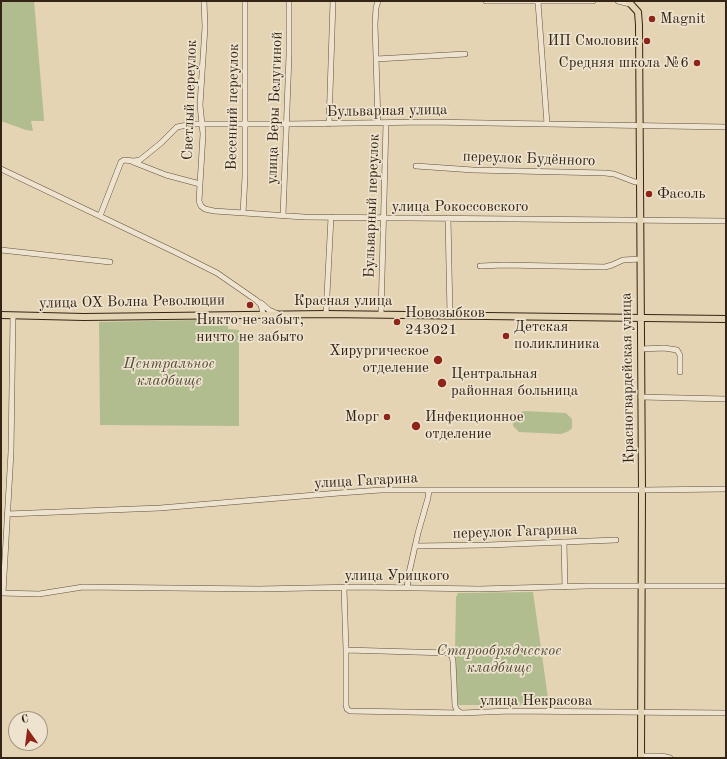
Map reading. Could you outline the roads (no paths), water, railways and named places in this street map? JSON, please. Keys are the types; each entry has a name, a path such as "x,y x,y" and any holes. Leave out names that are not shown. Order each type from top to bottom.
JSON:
{"main road":[{"path":"628,1 635,6"},
{"name":"Красногвардейская улица","path":"635,6 639,21 642,490 641,757"},
{"name":"Красная улица","path":"263,314 726,318"},
{"name":"улица ОХ Волна Революции","path":"1,315 128,316 263,314"}],"street":[{"name":"Светлый переулок","path":"199,201 202,124 200,106 204,1"},
{"name":"Весенний переулок","path":"243,213 246,1"},
{"name":"улица Веры Белугиной","path":"283,216 289,1"},
{"path":"329,124 333,1"},
{"name":"Бульварный переулок","path":"378,1 376,8 378,123"},
{"path":"486,1 593,1"},
{"path":"537,1 547,124"},
{"path":"618,1 626,2 635,6"},
{"path":"376,59 465,54"},
{"name":"Бульварная улица","path":"100,216 119,163 124,160 140,160 179,126 192,124 428,122 726,127"},
{"name":"Бульварный переулок","path":"381,314 386,123"},
{"path":"130,161 166,175 200,184"},
{"name":"переулок Будённого","path":"416,166 473,170 610,173 635,182 640,182"},
{"path":"1,169 211,270 230,281 269,310 278,314"},
{"name":"улица Рокоссовского","path":"199,201 201,206 207,210 283,216 726,221"},
{"path":"326,314 331,217"},
{"path":"448,218 450,316"},
{"path":"1,250 110,262"},
{"path":"480,266 609,267 623,260 640,259"},
{"path":"256,300 261,305 263,314"},
{"path":"2,593 11,452 13,316"},
{"path":"641,349 664,348 678,350 680,354 680,372"},
{"path":"641,397 726,399"},
{"name":"улица Гагарина","path":"7,514 160,508 351,492 726,488"},
{"path":"408,588 408,576 429,490"},
{"name":"переулок Гагарина","path":"415,546 616,540"},
{"path":"564,542 565,587"},
{"name":"улица Урицкого","path":"2,593 39,594 83,587 479,589 726,586"},
{"path":"344,588 346,650 448,653 452,656 453,661 455,706 457,710 462,713"},
{"name":"улица Некрасова","path":"346,650 346,705 347,710 352,711 462,713 510,711 726,714"},
{"path":"641,757 662,756 670,758"}],"place":[{"name":"Magnit","path":"652,19"},
{"name":"ИП Смоловик","path":"647,41"},
{"name":"Средняя школа №6","path":"697,63"},
{"name":"Фасоль","path":"649,194"},
{"name":"Никто не забыт, ничто не забыто","path":"250,305"},
{"name":"Новозыбков 243021","path":"397,322"},
{"name":"Детская поликлиника","path":"506,336"},
{"name":"Хирургическое отделение","path":"438,360"},
{"name":"Центральная районная больница","path":"442,383"},
{"name":"Морг","path":"387,417"},
{"name":"Инфекционное отделение","path":"416,426"}],"park label":[{"name":"Центральное кладбище","path":"169,372"},
{"name":"Старообрядческое кладбище","path":"499,660"}]}
